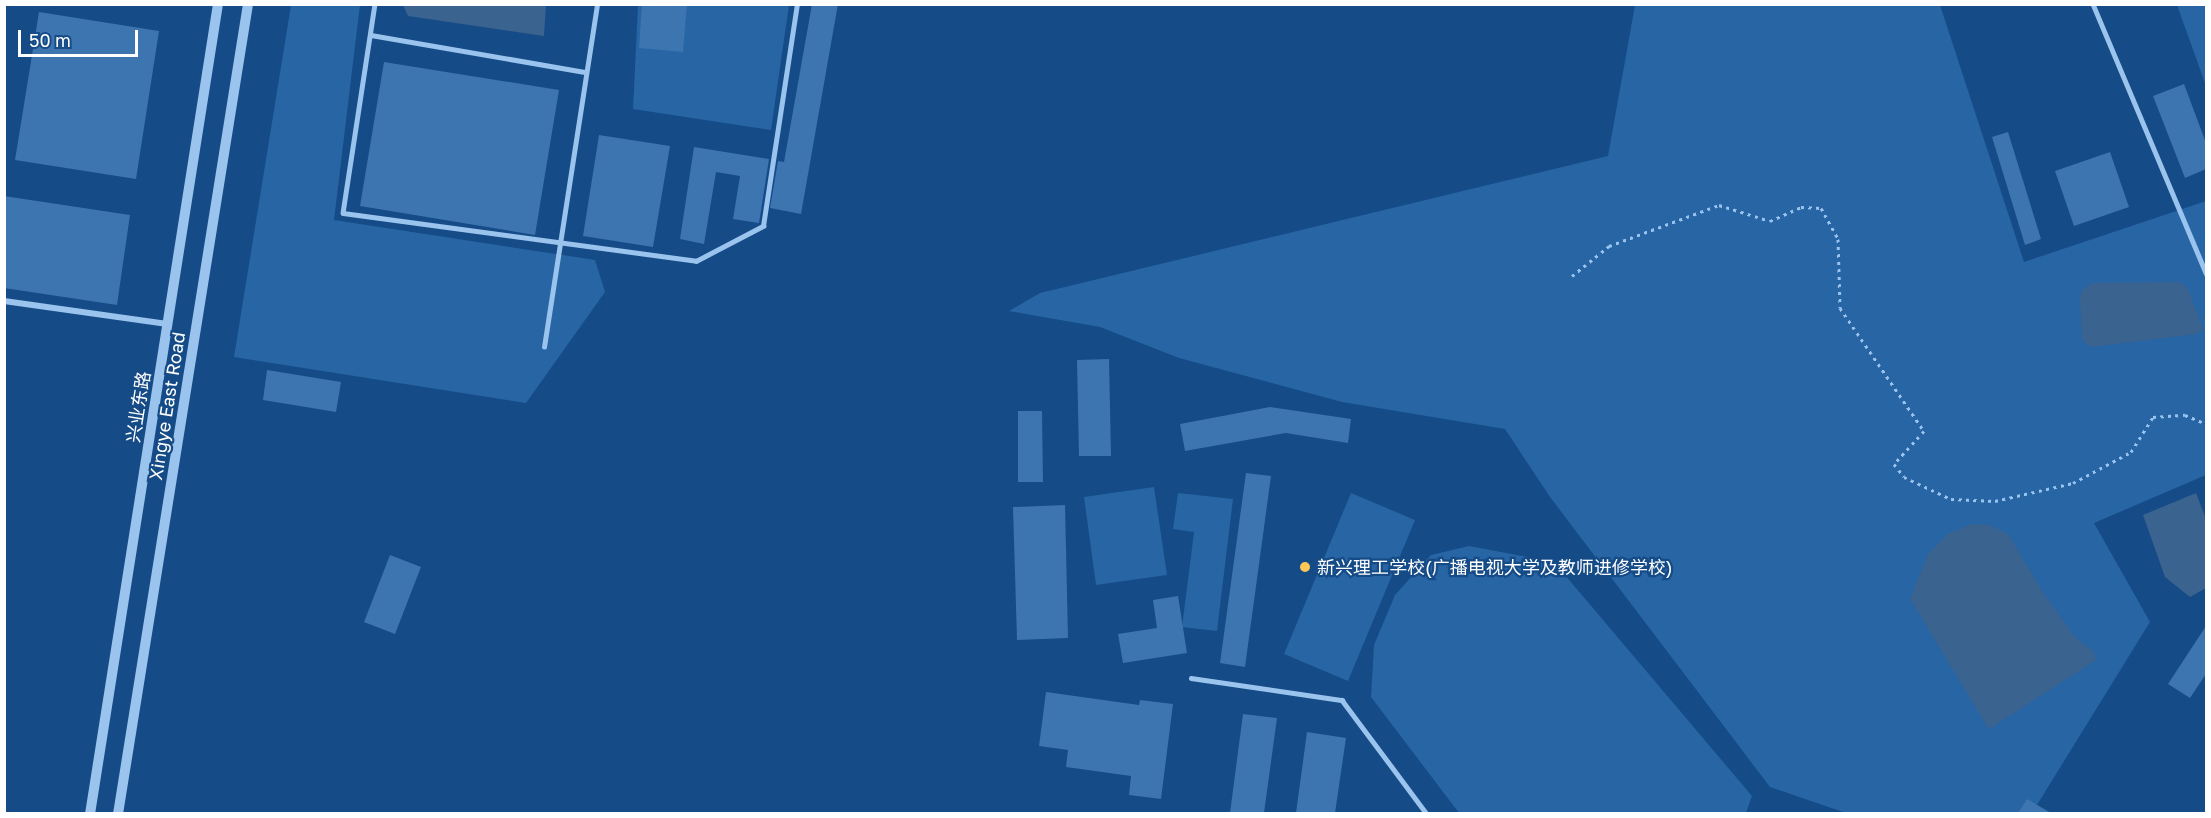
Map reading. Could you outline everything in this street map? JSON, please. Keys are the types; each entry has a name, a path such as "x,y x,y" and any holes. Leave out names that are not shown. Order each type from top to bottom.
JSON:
{"street":[{"name":"兴业东路","path":"90,813 218,4"},
{"name":"Xingye East Road","path":"118,813 248,4"},
{"path":"4,301 167,324"}],"lane":[{"path":"375,4 343,213 696,261 763,226 797,4"},
{"path":"544,347 597,4"},
{"path":"2093,4 2206,273"},
{"path":"371,35 586,72"},
{"path":"1191,678 1342,700 1427,813"}],"path":[{"path":"1572,276 1609,246 1719,205 1770,221 1801,207 1821,208 1838,239 1840,308 1924,431 1894,464 1904,477 1951,499 1995,501 2073,483 2131,452 2153,417 2185,415 2206,424"}],"shaded area":[{"path":"291,5 360,5 334,220 595,260 605,292 526,403 234,357"},
{"path":"403,5 546,5 544,36 408,16"},
{"path":"638,5 789,5 771,130 633,109"},
{"path":"1635,5 1940,5 2024,262 2206,201 2206,475 2094,523 2150,622 2032,813 1846,813 1770,787 1550,497 1505,429 1342,402 1179,358 1100,327 1009,311 1040,293 1608,156"},
{"path":"2177,5 2206,5 2206,86"},
{"path":"2179,282 2187,287 2203,329 2197,334 2090,347 2082,339 2080,299 2082,290 2093,283"},
{"path":"1154,487 1167,575 1096,585 1084,497"},
{"path":"1178,493 1233,499 1217,631 1182,627 1194,532 1173,529"},
{"path":"1351,493 1415,520 1348,681 1284,654"},
{"path":"2196,493 2206,519 2206,588 2190,597 2165,577 2143,515"},
{"path":"1972,524 1990,525 2008,534 2044,594 2075,637 2094,652 2096,660 1989,729 1910,599 1928,554 1948,534"},
{"path":"1469,546 1554,562 1752,796 1746,813 1459,813 1371,697 1374,645 1395,595 1431,555"}],"building":[{"path":"642,4 687,4 683,52 639,48"},
{"path":"812,4 838,4 801,214 770,208 778,161 784,162"},
{"path":"39,12 159,31 136,179 15,160"},
{"path":"384,62 559,90 535,235 360,206"},
{"path":"2184,84 2206,143 2206,169 2185,178 2153,96"},
{"path":"2008,132 2041,239 2025,245 1992,137"},
{"path":"599,135 670,146 653,247 583,236"},
{"path":"694,147 769,159 759,223 733,219 740,176 716,172 704,244 680,239"},
{"path":"2110,152 2129,207 2074,226 2055,171"},
{"path":"4,196 130,215 117,305 4,288"},
{"path":"1109,359 1111,456 1079,456 1077,360"},
{"path":"267,370 341,382 336,412 263,400"},
{"path":"1270,407 1351,419 1348,443 1286,433 1185,451 1180,424"},
{"path":"1018,411 1042,411 1043,482 1018,482"},
{"path":"1246,473 1271,476 1245,667 1220,663"},
{"path":"1065,505 1068,638 1017,640 1013,507"},
{"path":"390,555 421,567 395,634 364,622"},
{"path":"1178,596 1187,653 1123,663 1118,634 1157,628 1153,600"},
{"path":"2206,626 2206,674 2190,698 2168,684"},
{"path":"1046,692 1139,705 1140,700 1173,704 1161,799 1129,795 1131,776 1066,767 1068,750 1039,746"},
{"path":"1243,714 1277,718 1264,813 1230,813"},
{"path":"1307,732 1346,738 1335,813 1296,813"},
{"path":"2027,799 2051,813 2018,813"}],"place":[{"name":"新兴理工学校(广播电视大学及教师进修学校)","path":"1305,567"}]}
